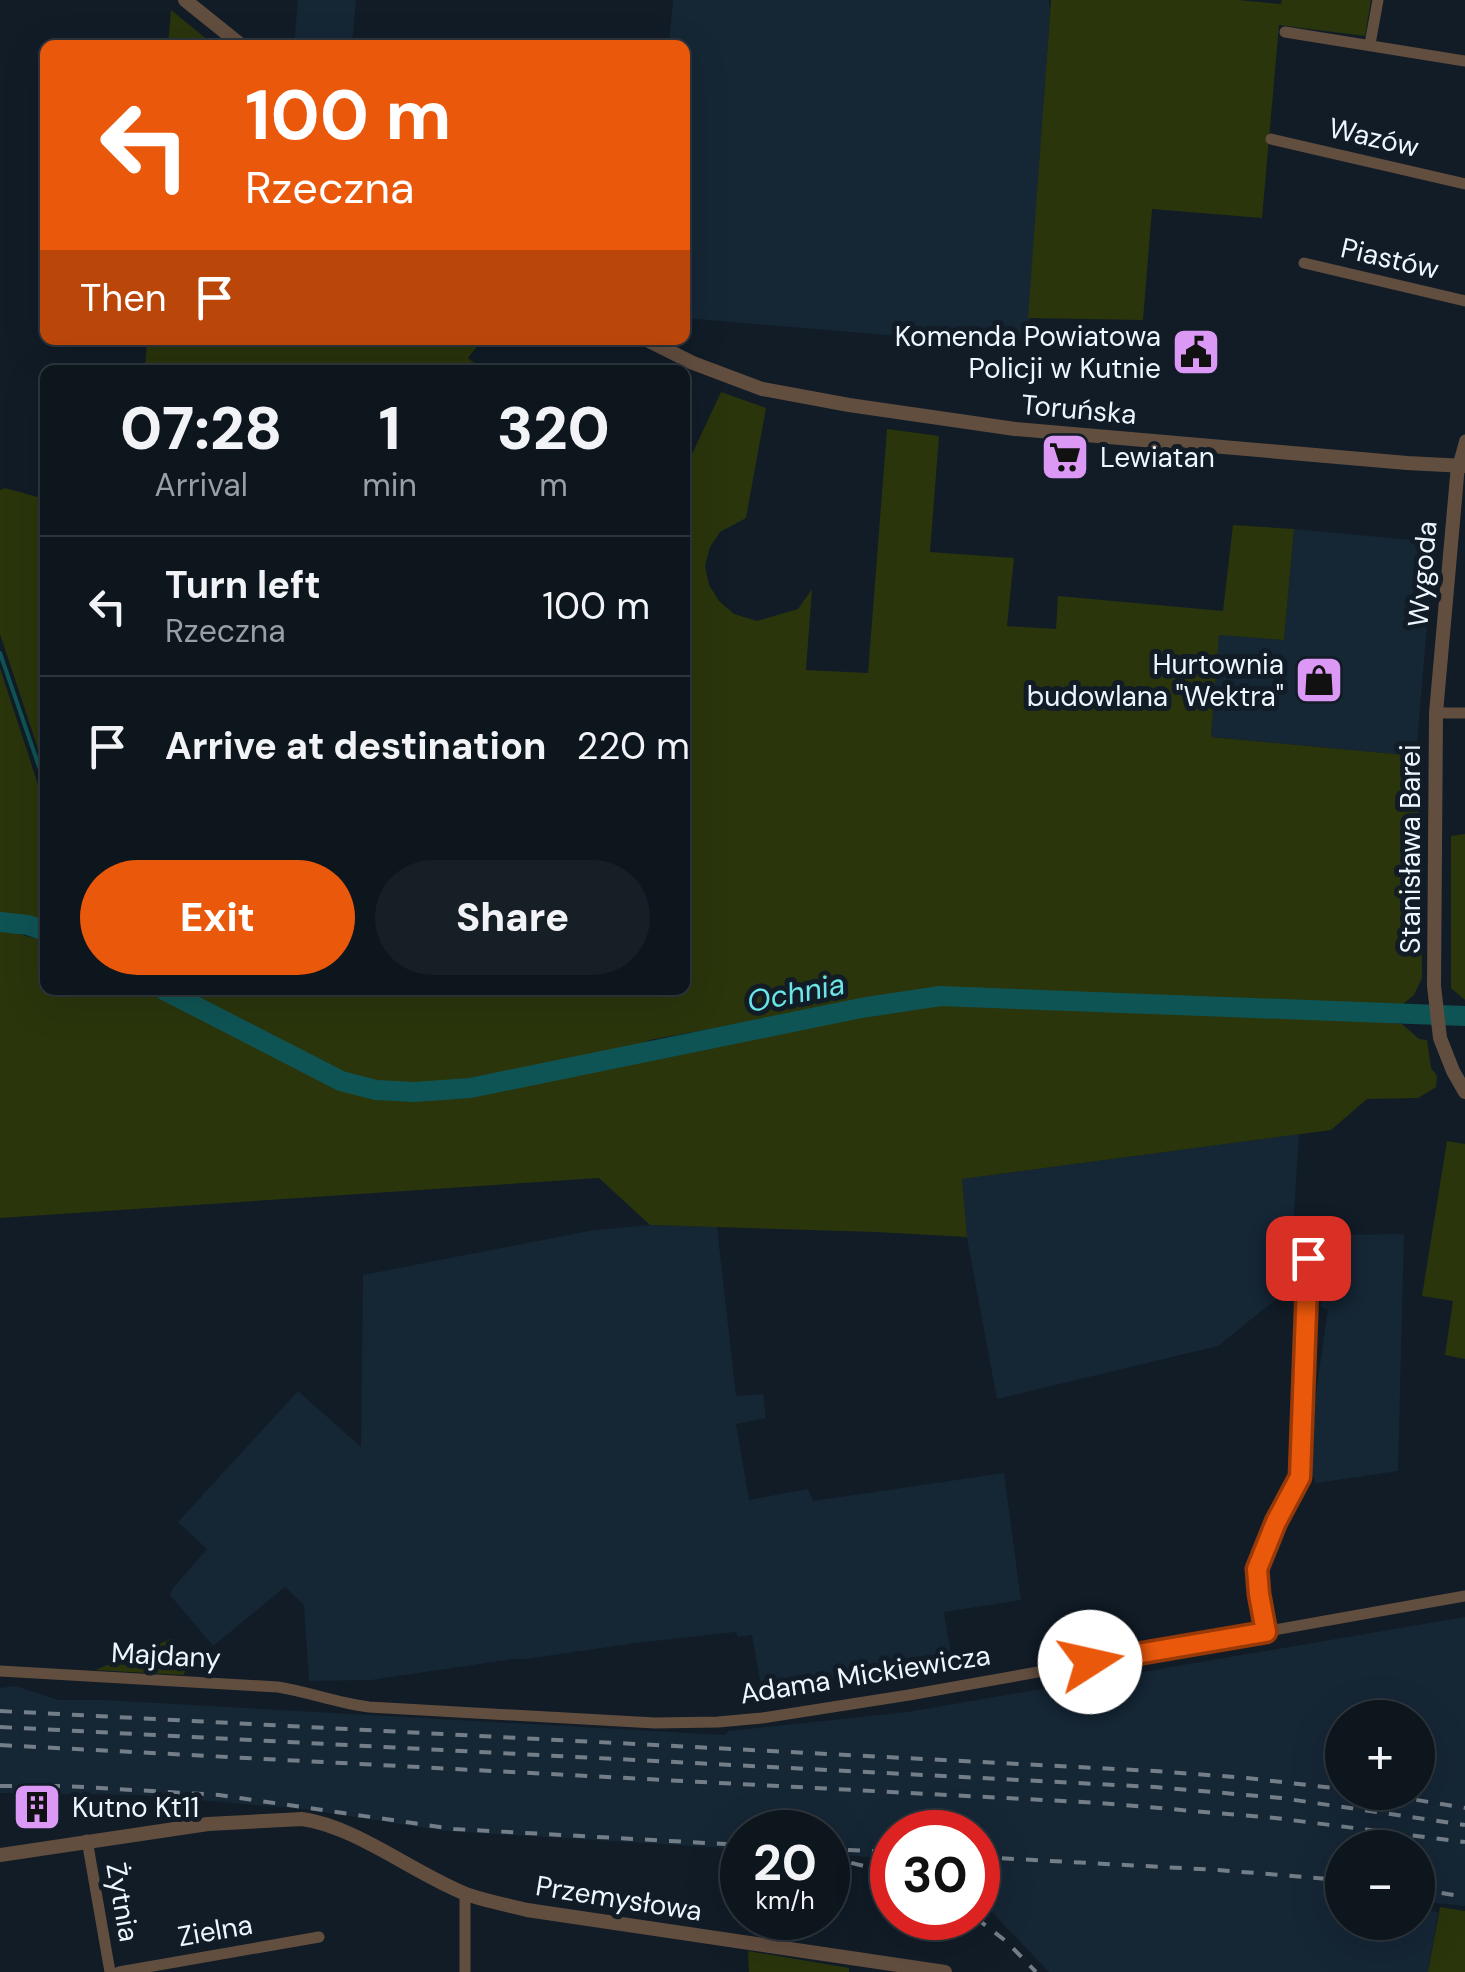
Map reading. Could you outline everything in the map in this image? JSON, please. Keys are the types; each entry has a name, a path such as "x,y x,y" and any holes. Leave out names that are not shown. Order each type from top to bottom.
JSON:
{"street":[{"path":"185,0 235,40"},
{"path":"1370,44 1378,0"},
{"path":"1285,32 1465,61"},
{"name":"Wazów","path":"1272,140 1465,184"},
{"name":"Piastów","path":"1304,264 1465,301"},
{"name":"Toruńska","path":"658,345 762,389 868,408 1014,429 1461,466"},
{"name":"Wygoda","path":"1436,713 1465,440"},
{"path":"1436,713 1465,713"},
{"name":"Stanisława Barei","path":"1436,713 1434,986 1440,1038 1465,1092"},
{"path":"1266,1632 1257,1569 1300,1477 1308,1258"},
{"name":"Adama Mickiewicza","path":"327,1699 368,1707 655,1723 718,1722 891,1698 1465,1596"},
{"name":"Majdany","path":"0,1671 278,1687 327,1699"},
{"name":"Przemysłowa","path":"0,1855 208,1824 302,1818 338,1828 464,1893 527,1910 945,1972"},
{"name":"Żytnia","path":"87,1840 110,1972"},
{"path":"464,1893 465,1972"},
{"name":"Zielna","path":"120,1972 319,1937"}],"shaded area":[{"path":"298,0 356,0 352,40 294,40"},
{"path":"673,0 1049,0 1028,339 982,333 980,343 690,318 690,40 669,40"},
{"name":"Hurtownia budowlana \"Wektra\"","path":"1294,529 1434,542 1416,756 1211,737 1219,634 1284,640"},
{"path":"1299,1134 1289,1289 1218,1346 997,1399 967,1238 961,1179"},
{"path":"650,1225 717,1227 736,1396 763,1394 766,1418 736,1424 749,1500 808,1489 813,1501 1004,1473 1021,1600 944,1612 951,1655 762,1692 752,1635 738,1637 736,1632 371,1680 309,1681 304,1605 285,1587 213,1646 170,1595 207,1549 178,1522 298,1391 361,1447 363,1275 594,1230"},
{"path":"1404,1234 1398,1471 1316,1483 1311,1470 1313,1414 1328,1310 1321,1307 1325,1235"},
{"path":"1465,1617 1465,1906 1435,1903 1435,1830 1325,1830 1325,1940 1433,1940 1428,1972 1049,1972 1000,1921 1000,1810 870,1810 870,1857 850,1856 850,1810 720,1810 720,1848 445,1831 304,1809 140,1795 0,1793 0,1688 15,1686 59,1700 725,1735 728,1731 907,1712"}],"green space":[{"path":"1051,0 1238,0 1281,4 1282,0 1371,0 1365,36 1279,25 1262,218 1152,209 1143,320 1028,318"},
{"path":"171,10 208,40 168,40"},
{"path":"147,345 478,345 468,358 477,365 145,365"},
{"path":"721,392 766,408 746,518 720,532 710,547 705,566 709,585 719,601 734,614 757,621 798,609 812,589 806,670 868,673 887,429 939,436 930,552 1014,558 1007,626 1056,629 1058,596 1223,611 1233,525 1294,529 1284,640 1219,635 1211,737 1416,756 1422,978 1414,995 1403,1004 925,989 423,1085 357,1078 190,995 690,995 690,458"},
{"path":"0,490 40,498 40,755 0,634"},
{"path":"0,668 40,791 40,924 0,916"},
{"path":"1465,834 1465,1000 1451,988 1451,836"},
{"path":"0,932 40,940 40,995 161,995 321,1077 369,1095 426,1098 477,1093 811,1024 937,1003 1363,1019 1402,1024 1419,1039 1427,1040 1431,1068 1437,1076 1436,1087 1418,1098 1367,1099 1331,1130 962,1179 967,1237 650,1225 599,1178 0,1218"},
{"path":"1447,1141 1465,1144 1465,1359 1445,1355 1453,1301 1422,1296"},
{"path":"171,1639 183,1675 95,1670"},
{"path":"1440,1907 1465,1911 1465,1972 1428,1972"},
{"path":"748,1951 849,1968 849,1972 749,1972"}],"waterway":[{"path":"0,653 40,769"},
{"name":"Ochnia","path":"0,922 40,929"},
{"name":"Ochnia","path":"174,995 341,1081 376,1090 414,1092 470,1088 861,1008 940,996 1465,1016"}],"railway":[{"path":"0,1711 1155,1771 1325,1787"},
{"path":"0,1727 1155,1787 1281,1798 1465,1825"},
{"path":"0,1745 1100,1803 1275,1818 1465,1842"},
{"path":"0,1786 219,1795 454,1829 720,1844"},
{"path":"1435,1803 1465,1808"},
{"path":"850,1850 870,1851"},
{"path":"1000,1858 1325,1879"},
{"path":"850,1862 870,1868"},
{"path":"1435,1892 1465,1897"},
{"path":"1000,1937 1036,1972"}],"place":[{"name":"Komenda Powiatowa Policji w Kutnie","path":"1196,352"},
{"name":"Lewiatan","path":"1065,457"},
{"name":"Hurtownia budowlana \"Wektra\"","path":"1319,680"},
{"name":"Kutno Kt11","path":"37,1807"}],"route":[{"path":"1090,1662 1266,1632 1257,1569 1300,1477 1308,1258"}]}
